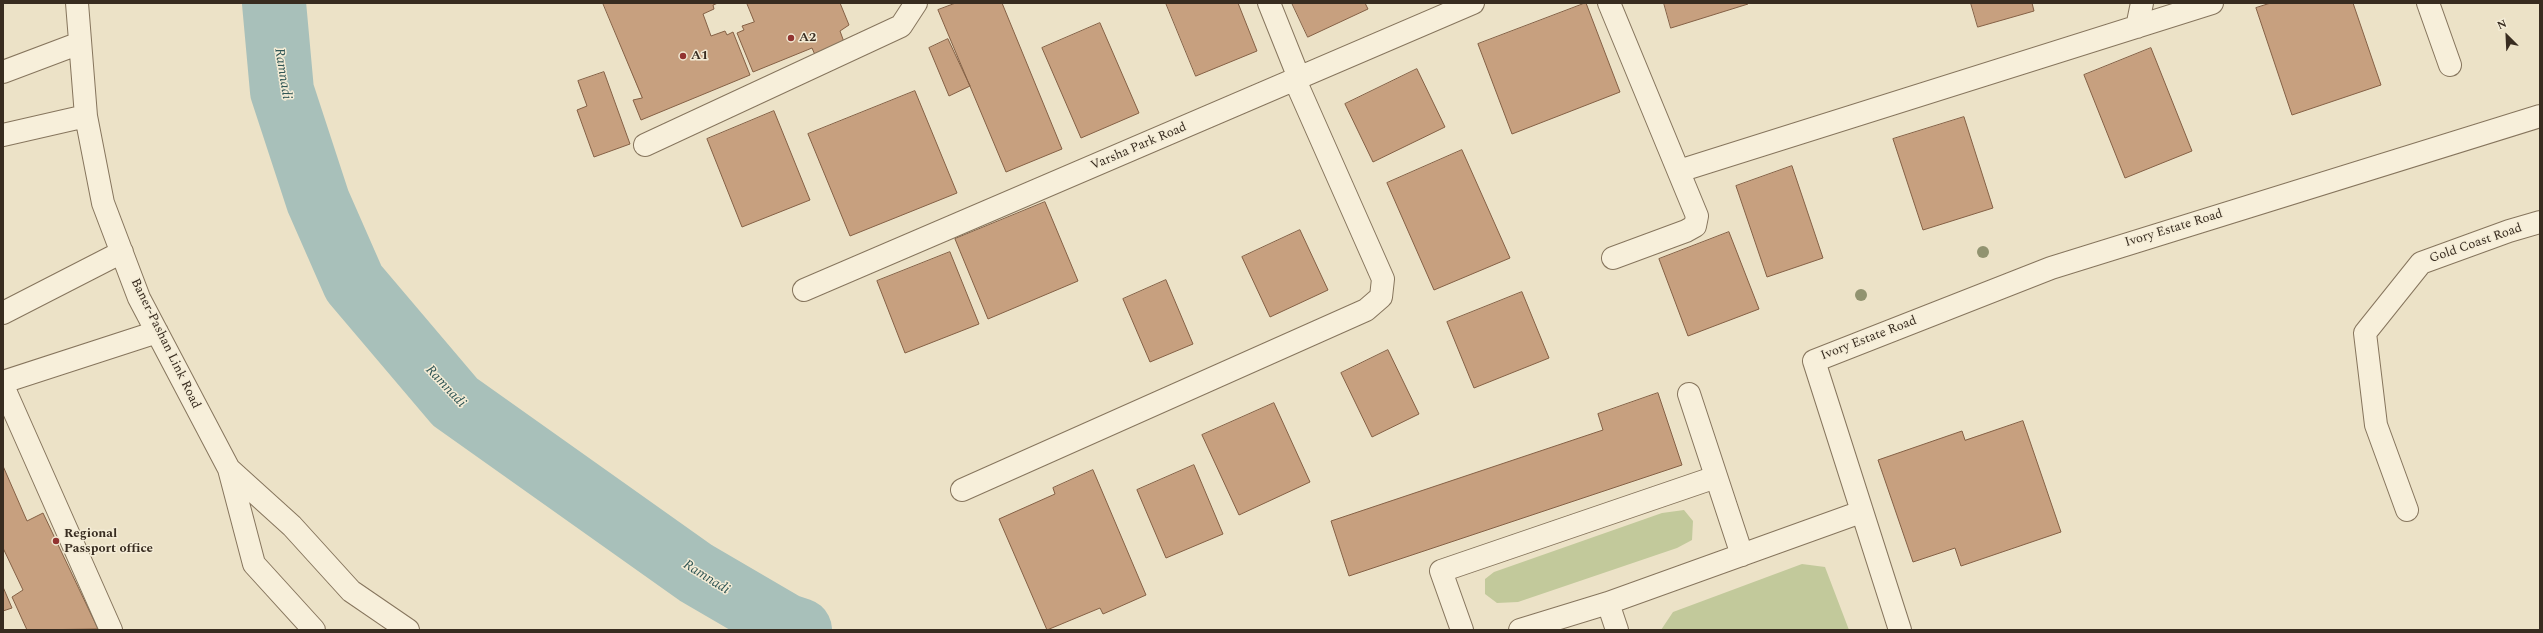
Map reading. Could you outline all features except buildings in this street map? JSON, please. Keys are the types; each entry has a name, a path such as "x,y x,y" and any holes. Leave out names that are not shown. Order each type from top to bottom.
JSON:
{"street":[{"name":"Baner-Pashan Link Road","path":"77,3 86,116 103,203 139,298 229,469 254,564 314,630"},
{"path":"645,145 901,26 916,3"},
{"path":"962,490 1366,310 1381,297 1383,279 1297,79 1270,3"},
{"name":"Varsha Park Road","path":"804,290 1473,3"},
{"path":"1609,3 1697,216 1695,226 1613,258"},
{"path":"2137,27 2142,3"},
{"path":"1679,171 2212,3"},
{"path":"2428,3 2450,65"},
{"path":"3,72 80,42"},
{"path":"3,135 86,116"},
{"name":"Ivory Estate Road","path":"1861,512 1814,361 2051,268 2540,116"},
{"name":"Gold Coast Road","path":"2407,510 2376,425 2365,333 2421,263 2509,231 2540,222"},
{"path":"3,313 122,252"},
{"path":"3,382 157,332"},
{"path":"3,386 111,630"},
{"path":"1689,394 1742,554"},
{"name":"Baner-Pashan Link Road","path":"229,469 292,526 351,591 408,630"},
{"path":"1462,630 1441,571 1716,478"},
{"path":"1520,630 1608,603 1861,512 1900,630"},
{"path":"1608,603 1617,630"}],"green space":[{"path":"1684,510 1693,521 1692,540 1677,548 1518,602 1497,603 1485,594 1485,579 1494,572 1662,513"},
{"path":"1802,564 1825,567 1849,630 1661,630 1673,612"}],"waterway":[{"name":"Ramnadi","path":"274,3 282,91 318,201 354,283 455,402 696,573 785,625 800,630"}],"place":[{"name":"A2","path":"791,38"},
{"name":"A1","path":"683,56"},
{"name":"Regional Passport office","path":"56,541"}]}
